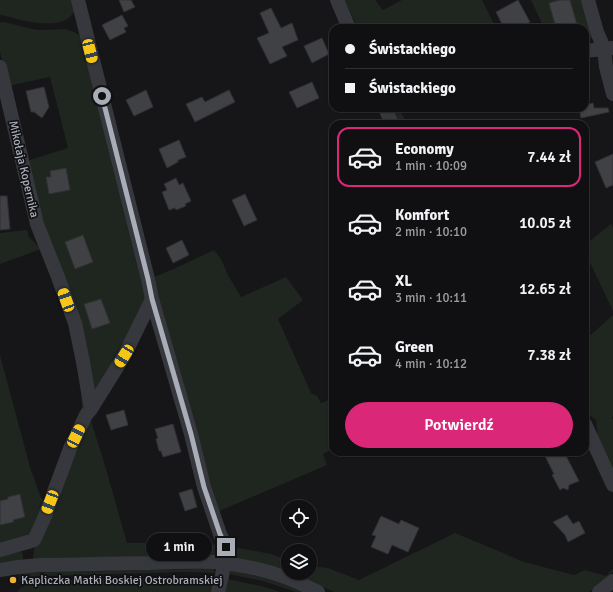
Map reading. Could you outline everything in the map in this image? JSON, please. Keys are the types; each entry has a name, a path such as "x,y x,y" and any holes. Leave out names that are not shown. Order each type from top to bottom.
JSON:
{"street":[{"path":"78,0 152,299 191,434 204,487 226,547 218,592"},
{"path":"336,0 347,24"},
{"path":"588,0 597,32 609,48 606,67 613,94"},
{"path":"589,50 609,48"},
{"name":"Mikołaja Kopernika","path":"0,67 37,224 75,323 84,362 91,409"},
{"path":"0,550 34,540 45,516 71,446 86,415 124,356 152,299"},
{"path":"589,433 613,485"},
{"path":"0,570 40,566 214,562 246,567 278,575 318,592"},
{"path":"599,592 613,581"}],"shaded area":[{"path":"0,0 76,0 75,9 70,17 62,21 41,23 1,15"},
{"path":"344,0 375,0 383,10 402,0 482,0 494,24 357,24"},
{"path":"531,0 584,0 593,33 589,40 589,24 542,24"},
{"path":"2,22 36,30 64,29 81,36 129,215 147,305 92,402 27,161 68,148 50,77 8,86 0,52 0,23"},
{"path":"394,112 400,112 406,120 397,120"},
{"path":"611,224 613,228 613,311 589,260 589,242"},
{"path":"27,230 29,237 41,249 0,264 0,233"},
{"path":"214,250 221,259 228,275 241,297 286,277 303,300 278,319 311,393 317,396 321,403 329,400 329,451 323,454 327,465 217,512 152,278"},
{"path":"61,302 69,317 87,403 29,536 0,545 0,355 30,467 41,498 44,500 79,418 82,406 80,380 74,343"},
{"path":"613,315 613,470 598,437 596,420 589,414 589,336"},
{"path":"89,420 91,421 104,462 127,543 220,545 220,550 216,555 33,559 34,549"},
{"path":"455,533 524,562 574,575 585,570 606,576 613,569 613,572 611,573 612,576 589,592 334,592 307,580 317,580 317,567 328,568 359,580"},
{"path":"234,547 271,554 281,558 281,570 234,558 231,553 231,549"},
{"path":"19,551 22,552 23,560 0,564 0,555"},
{"path":"213,569 216,573 184,572 41,576 20,582 19,573"},
{"path":"229,571 241,572 265,578 304,592 296,592 263,581 228,574"},
{"path":"196,577 217,578 214,592 17,592 22,587 43,581"},
{"path":"227,579 261,586 280,592 222,592"}],"building":[{"path":"119,0 131,0 135,7 124,12"},
{"path":"518,0 530,22 526,24 502,24 496,12"},
{"path":"560,0 570,0 577,24 555,24 549,3"},
{"path":"271,8 281,28 292,23 298,40 282,47 287,56 270,64 257,38 269,33 260,13"},
{"path":"122,15 128,26 124,28 126,32 110,40 102,25"},
{"path":"322,38 329,54 312,63 304,46"},
{"path":"312,82 319,98 297,108 289,92"},
{"path":"44,87 49,107 42,118 34,112 31,112 26,91"},
{"path":"146,90 153,107 134,116 126,100"},
{"path":"229,90 235,102 195,122 186,104 202,97 205,102"},
{"path":"593,103 594,108 608,108 609,112 581,118 580,112 589,112 589,104"},
{"path":"179,140 186,157 178,160 178,162 167,168 159,149"},
{"path":"613,154 613,185 606,188 595,162"},
{"path":"66,168 70,190 49,194 46,177 51,177 50,171"},
{"path":"176,178 179,185 183,183 191,201 185,204 186,206 176,210 175,208 169,210 162,192 167,190 164,184"},
{"path":"245,194 257,220 244,226 232,200"},
{"path":"0,196 7,196 10,229 0,230"},
{"path":"83,235 93,262 75,269 65,242"},
{"path":"182,240 189,255 173,263 166,248"},
{"path":"101,299 110,323 92,329 84,304"},
{"path":"124,410 128,425 111,430 106,415"},
{"path":"173,424 181,452 163,457 161,451 159,451 156,439 158,438 155,429"},
{"path":"545,456 566,456 579,481 569,485 568,490 563,488 560,490 552,475 554,474"},
{"path":"192,489 197,507 185,511 179,493"},
{"path":"20,494 25,517 13,520 14,522 0,525 0,501"},
{"path":"567,515 573,524 579,521 585,533 568,542 565,535 553,522"},
{"path":"381,516 399,524 401,520 419,528 408,552 392,545 388,554 371,547 376,536 372,535"}],"place":[{"name":"Kapliczka Matki Boskiej Ostrobramskiej","path":"13,580"}],"route":[{"path":"102,96 152,299 191,434 204,487 226,547"}]}
